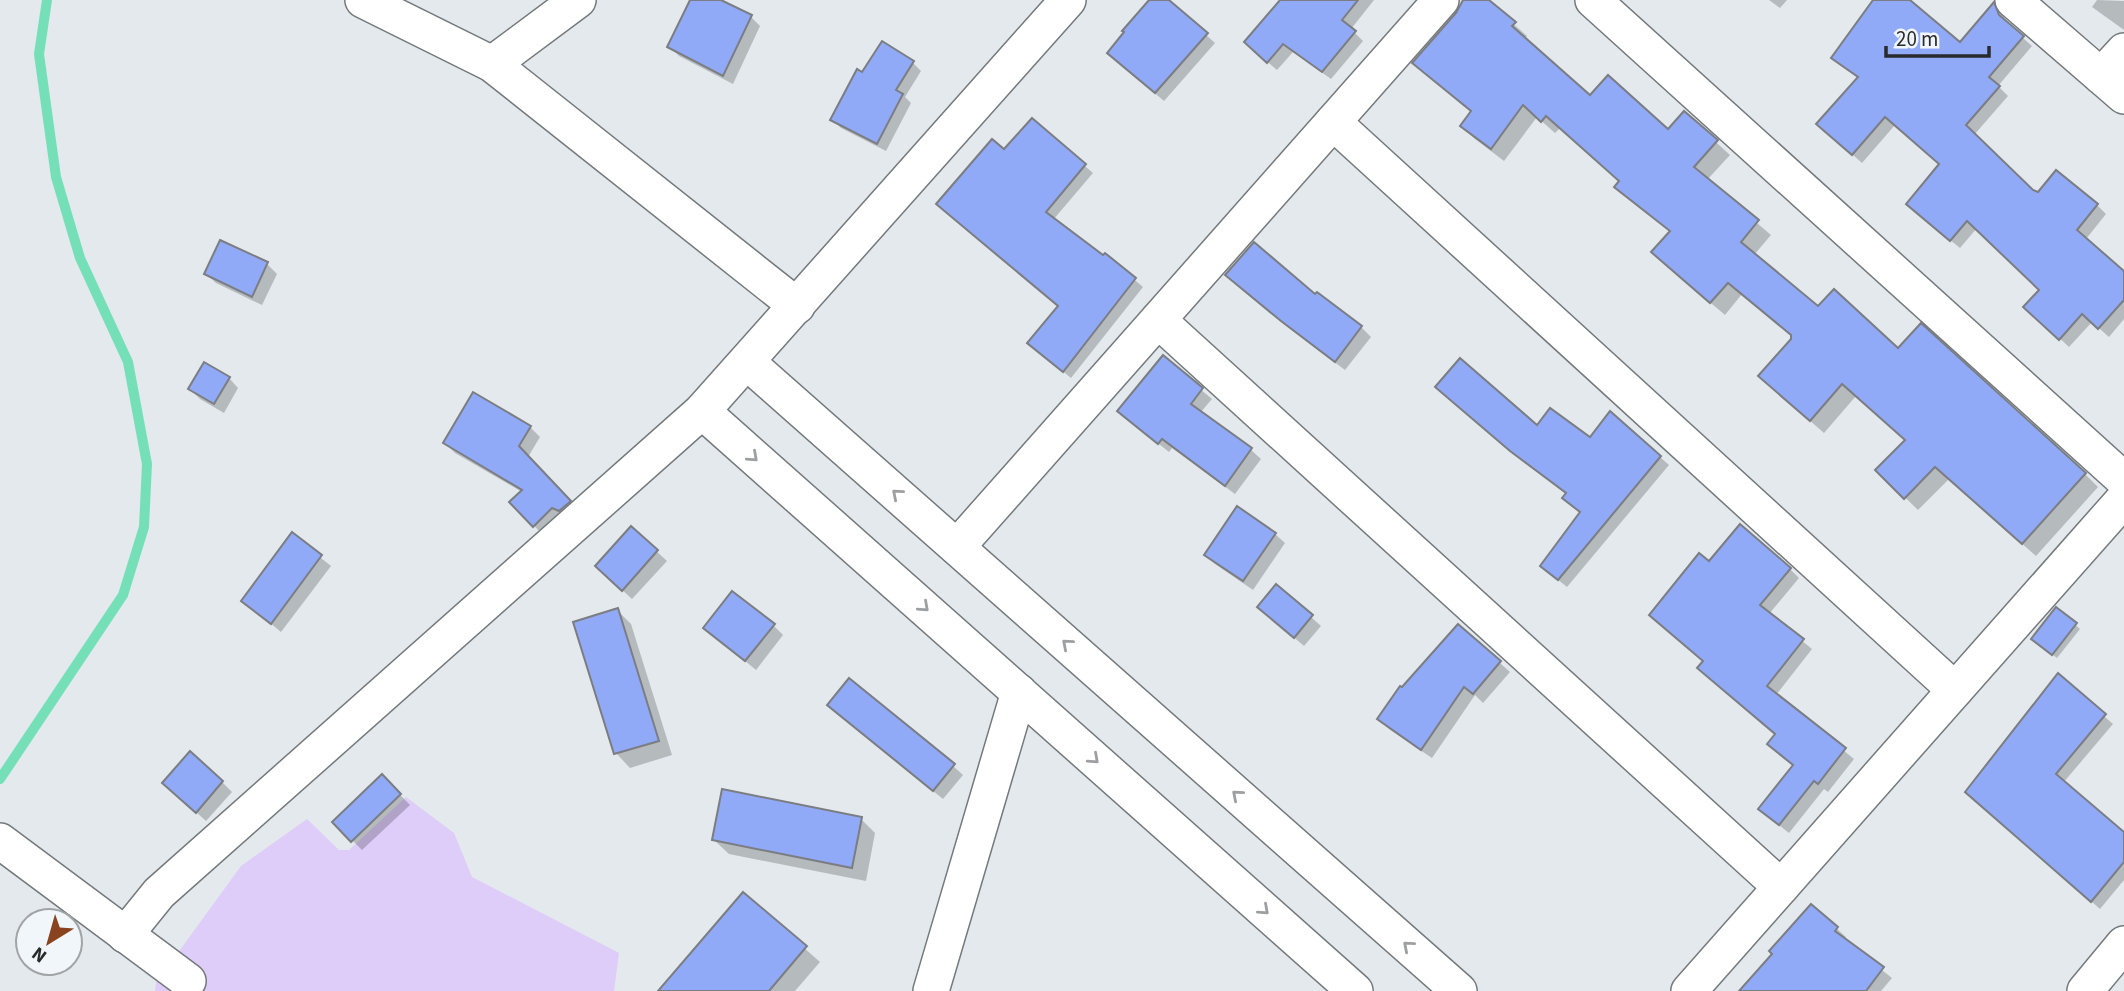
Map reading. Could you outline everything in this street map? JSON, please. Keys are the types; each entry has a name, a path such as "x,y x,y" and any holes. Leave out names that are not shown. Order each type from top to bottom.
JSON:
{"street":[{"path":"363,0 492,64 797,306"},
{"path":"492,64 578,0"},
{"path":"125,935 159,893 702,411 1068,0"},
{"path":"957,547 1441,0"},
{"path":"1593,0 2124,480"},
{"path":"2013,0 2112,86 2124,51"},
{"path":"1333,122 1955,690"},
{"path":"1158,320 1781,887"},
{"path":"747,362 1459,991"},
{"path":"702,411 1355,991"},
{"path":"1689,991 2124,499"},
{"path":"931,991 1019,692"},
{"path":"0,841 188,981"},
{"path":"2085,991 2124,944"}],"shaded area":[{"path":"406,797 454,833 472,877 619,953 614,991 155,991 156,983 241,866 307,819 339,850 349,850"}],"building":[{"path":"690,0 721,0 752,15 723,76 667,47"},
{"path":"1149,0 1169,0 1208,33 1155,93 1107,53"},
{"path":"1280,0 1358,0 1342,20 1356,31 1322,72 1283,44 1267,63 1244,42"},
{"path":"1463,0 1489,0 1516,22 1512,26 1590,95 1608,75 1668,129 1684,111 1718,140 1694,167 1759,220 1741,242 1818,306 1834,289 1898,348 1921,323 2086,473 2022,544 1935,467 1904,499 1875,470 1905,440 1842,384 1810,421 1758,376 1791,339 1791,335 1728,283 1710,303 1651,252 1670,231 1614,187 1619,181 1546,116 1541,122 1523,105 1491,149 1460,126 1471,111 1412,63 1456,13"},
{"path":"1873,0 1910,0 1960,42 1994,2 1999,15 2024,36 1989,77 2000,86 1966,125 2033,190 2038,192 2056,170 2098,204 2077,230 2124,271 2124,300 2098,329 2082,314 2059,340 2023,307 2039,290 1967,221 1950,241 1906,204 1939,164 1885,117 1852,155 1816,124 1858,77 1831,58"},
{"path":"882,41 914,61 896,90 903,94 877,144 830,120 857,69 862,72"},
{"path":"1032,118 1086,164 1046,212 1136,278 1063,372 1027,343 1058,306 936,204 992,139 1004,149"},
{"path":"220,240 268,262 252,297 204,274"},
{"path":"1254,242 1315,294 1317,292 1362,326 1335,362 1225,275"},
{"path":"1163,355 1203,388 1191,404 1252,448 1225,486 1162,439 1158,444 1117,411"},
{"path":"1460,358 1537,425 1550,408 1590,437 1610,411 1661,456 1558,580 1540,566 1580,512 1562,498 1566,493 1510,451 1435,387"},
{"path":"204,362 230,377 214,404 188,389"},
{"path":"473,392 531,426 519,446 571,501 559,511 552,508 533,527 509,502 522,490 443,443"},
{"path":"1237,506 1276,533 1243,581 1204,555"},
{"path":"1740,524 1791,568 1760,605 1804,639 1767,686 1846,748 1818,784 1814,781 1779,825 1758,809 1793,765 1767,744 1775,734 1697,668 1703,661 1649,615 1699,553 1709,561"},
{"path":"631,526 658,550 622,591 595,566"},
{"path":"292,532 322,555 271,624 241,601"},
{"path":"1276,584 1313,615 1294,638 1257,607"},
{"path":"732,591 775,624 745,661 703,628"},
{"path":"2056,607 2077,623 2052,655 2031,639"},
{"path":"618,608 659,741 614,754 573,622"},
{"path":"1458,624 1501,661 1473,694 1464,687 1421,750 1377,719 1400,686 1402,687"},
{"path":"2058,673 2106,714 2056,774 2124,832 2124,862 2091,902 1965,792"},
{"path":"849,678 955,764 933,791 827,705"},
{"path":"190,751 223,781 196,813 162,783"},
{"path":"382,774 401,794 351,842 332,822"},
{"path":"722,789 862,817 852,868 712,840"},
{"path":"743,892 807,946 769,991 658,991"},
{"path":"1811,904 1838,927 1835,931 1884,967 1866,991 1739,991 1772,954 1769,951"}],"waterway":[{"path":"0,779 123,595 144,527 147,464 128,362 80,258 56,177 39,54 47,0"}]}
